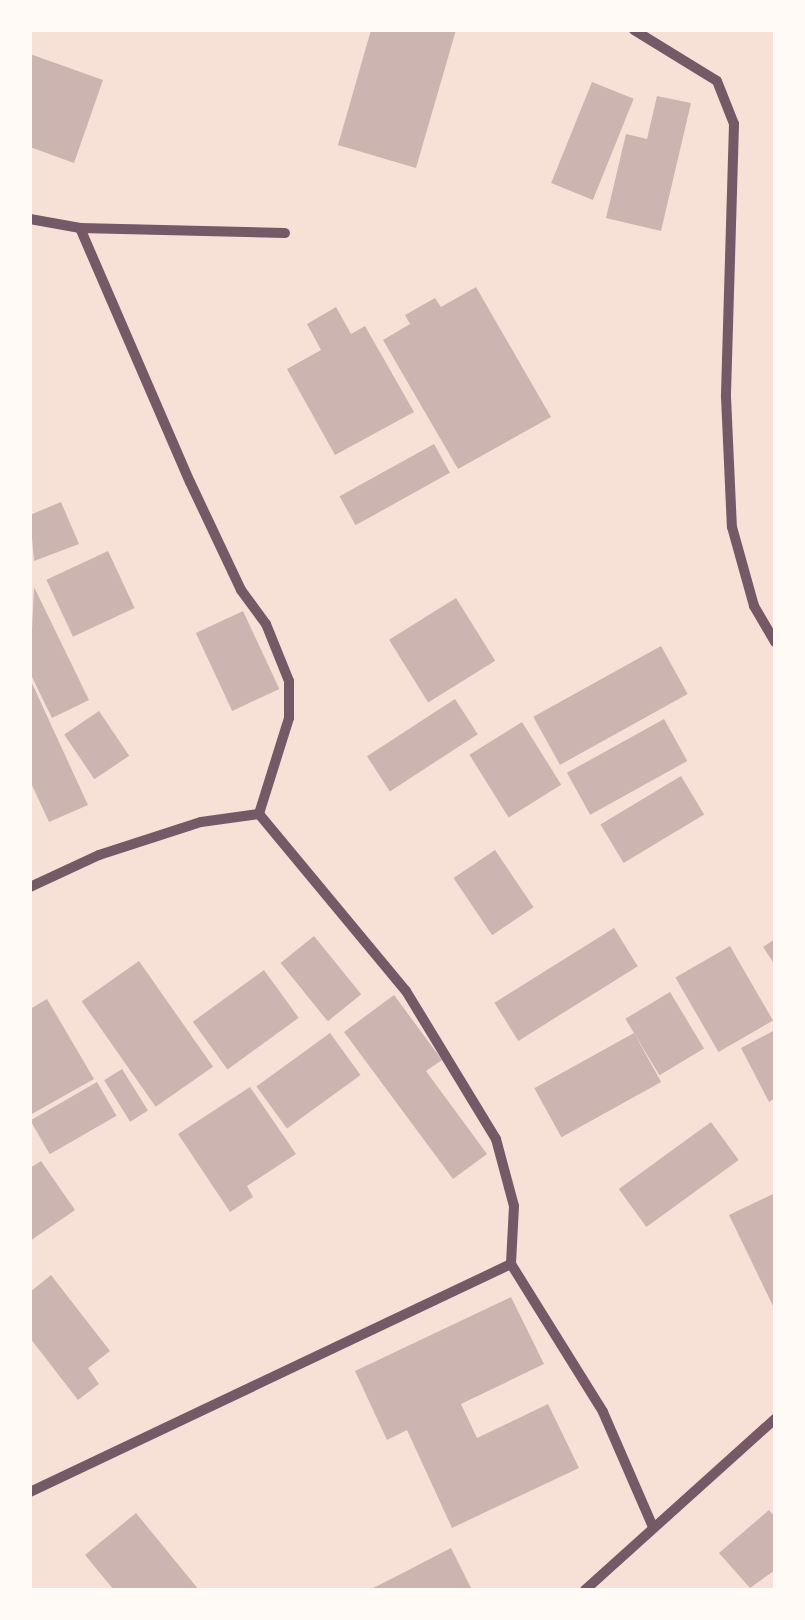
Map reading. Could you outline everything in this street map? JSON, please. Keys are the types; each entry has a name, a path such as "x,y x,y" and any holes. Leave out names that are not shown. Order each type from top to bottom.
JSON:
{"street":[{"path":"634,30 718,81 734,124 726,397 732,527 754,606 775,642"},
{"path":"30,219 80,228 286,232"},
{"path":"80,228 190,482 241,590 266,624 288,680 289,718 260,814"},
{"path":"30,887 98,855 201,822 260,814"},
{"path":"260,814 406,990 473,1097 496,1139 514,1206 510,1264 603,1412 654,1527"},
{"path":"30,1492 510,1264"},
{"path":"584,1590 775,1418"}],"building":[{"path":"371,30 456,30 416,168 338,145"},
{"path":"30,54 103,80 74,163 30,147"},
{"path":"592,82 634,99 593,200 551,183"},
{"path":"657,96 691,103 661,231 606,218 626,134 647,139"},
{"path":"476,287 551,417 458,469 383,340 410,324 405,315 435,298 441,307"},
{"path":"336,307 351,334 365,326 414,412 335,455 287,369 321,350 307,324"},
{"path":"434,444 450,473 356,525 340,496"},
{"path":"61,502 79,544 34,561 30,515"},
{"path":"108,551 135,608 73,637 46,580"},
{"path":"34,587 89,700 52,718 30,673"},
{"path":"456,598 495,661 428,703 389,640"},
{"path":"243,611 279,689 232,711 196,633"},
{"path":"661,646 688,694 560,765 533,717"},
{"path":"30,679 88,805 49,822 30,781"},
{"path":"455,699 478,734 390,791 367,756"},
{"path":"99,711 129,756 94,779 64,734"},
{"path":"664,719 687,761 590,815 567,773"},
{"path":"522,722 561,785 509,818 469,755"},
{"path":"681,776 704,815 624,863 600,824"},
{"path":"495,850 534,907 492,935 454,878"},
{"path":"614,928 638,966 518,1041 494,1003"},
{"path":"314,936 361,994 328,1021 281,963"},
{"path":"775,939 775,965 763,947"},
{"path":"730,946 773,1020 718,1052 675,978"},
{"path":"139,961 213,1067 156,1107 82,1001"},
{"path":"264,970 299,1018 227,1069 193,1022"},
{"path":"670,992 704,1049 659,1075 625,1019"},
{"path":"394,995 442,1060 426,1071 487,1154 453,1179 344,1032"},
{"path":"47,999 94,1079 30,1115 30,1009"},
{"path":"775,1030 775,1098 769,1102 741,1048"},
{"path":"330,1033 361,1075 287,1129 256,1086"},
{"path":"634,1033 661,1082 561,1137 534,1088"},
{"path":"122,1069 148,1111 130,1122 104,1080"},
{"path":"97,1082 116,1116 50,1154 30,1120"},
{"path":"250,1087 296,1154 247,1186 253,1197 230,1212 178,1134"},
{"path":"711,1122 739,1160 646,1227 619,1189"},
{"path":"41,1161 75,1210 30,1241 30,1168"},
{"path":"775,1193 775,1310 729,1215"},
{"path":"51,1275 110,1351 88,1368 99,1384 78,1400 30,1338 30,1292"},
{"path":"511,1297 544,1364 461,1404 477,1438 548,1404 579,1468 452,1528 407,1430 387,1440 355,1371"},
{"path":"769,1510 775,1517 775,1570 750,1588 719,1553"},
{"path":"136,1513 199,1590 114,1590 85,1555"},
{"path":"451,1548 472,1590 369,1590 393,1578"}]}
